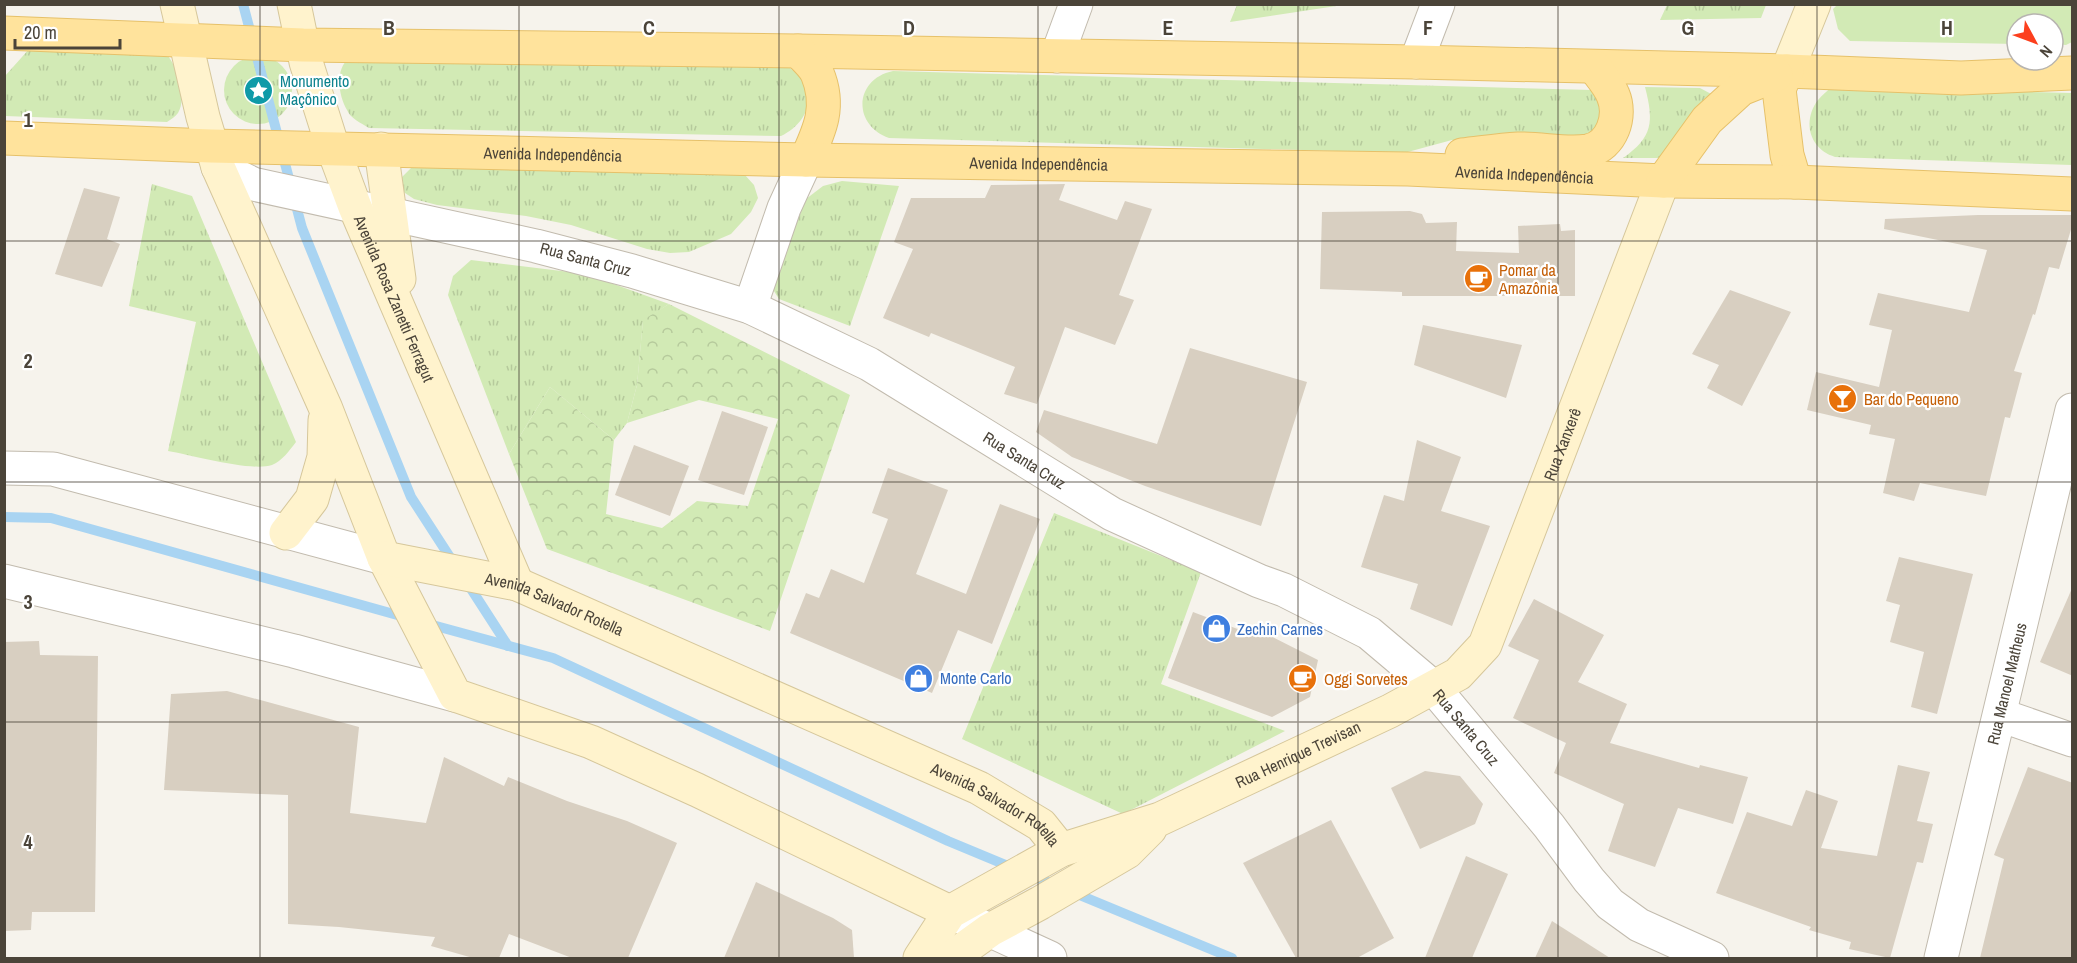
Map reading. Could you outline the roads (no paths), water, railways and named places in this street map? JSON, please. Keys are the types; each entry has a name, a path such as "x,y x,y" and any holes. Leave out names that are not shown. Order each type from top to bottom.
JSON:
{"main road":[{"path":"177,4 202,117 214,156 326,409 384,558 455,695 602,747 697,790 950,912 920,958"},
{"name":"Avenida Rosa Zanetti Ferragut","path":"294,4 303,45 333,148 355,207 517,584"},
{"path":"1796,182 1786,155 1779,89 1814,4"},
{"path":"4,33 303,45 1416,62 1786,71 1961,78 2073,73"},
{"path":"798,51 816,71 825,107 818,134 806,160"},
{"path":"1408,169 1442,158 1518,149 1586,151 1598,148 1608,140 1615,125 1616,107 1613,95 1595,68"},
{"path":"1663,181 1707,120 1741,89 1786,71"},
{"name":"Avenida Independência","path":"4,138 214,156 333,148 806,160 1408,169 1663,181 1796,182 2073,194"},
{"path":"381,149 405,320"},
{"name":"Rua Xanxerê","path":"1433,687 1458,674 1485,645 1663,181"},
{"path":"286,533 312,499 324,457 326,409"},
{"name":"Avenida Salvador Rotella","path":"384,558 517,584 979,788 1041,825 1061,850"},
{"name":"Rua Henrique Trevisan","path":"950,912 1061,850 1160,819 1390,711 1433,687"},
{"name":"Rua Henrique Trevisan","path":"951,958 990,930 1127,852 1160,819"},
{"path":"1040,903 1061,850"}],"street":[{"path":"1057,56 1076,4"},
{"path":"1416,62 1438,4"},
{"name":"Rua Santa Cruz","path":"214,156 253,184 536,246 600,262 750,307 869,364 963,420 1040,472 1112,514 1259,581 1284,590 1369,633 1433,687 1549,826 1588,880 1610,904 1639,925 1712,958"},
{"path":"750,307 784,208 806,160"},
{"name":"Rua Manoel Matheus","path":"1941,958 2072,414"},
{"name":"Avenida Salvador Rotella","path":"4,468 53,469 384,558"},
{"path":"4,581 294,651 455,695"},
{"path":"2000,715 2073,740"},
{"path":"950,912 1050,958"}],"waterway":[{"path":"243,4 302,228 411,497 455,565"},
{"path":"4,517 51,518 408,618"},
{"path":"466,581 508,646"},
{"path":"425,623 553,658 948,841 1013,868"},
{"path":"1031,875 1232,958"}],"place":[{"name":"Monumento Maçônico","path":"259,90"},
{"name":"Pomar da Amazônia","path":"1478,279"},
{"name":"Bar do Pequeno","path":"1843,399"},
{"name":"Zechin Carnes","path":"1216,629"},
{"name":"Monte Carlo","path":"919,678"},
{"name":"Oggi Sorvetes","path":"1303,679"}]}
